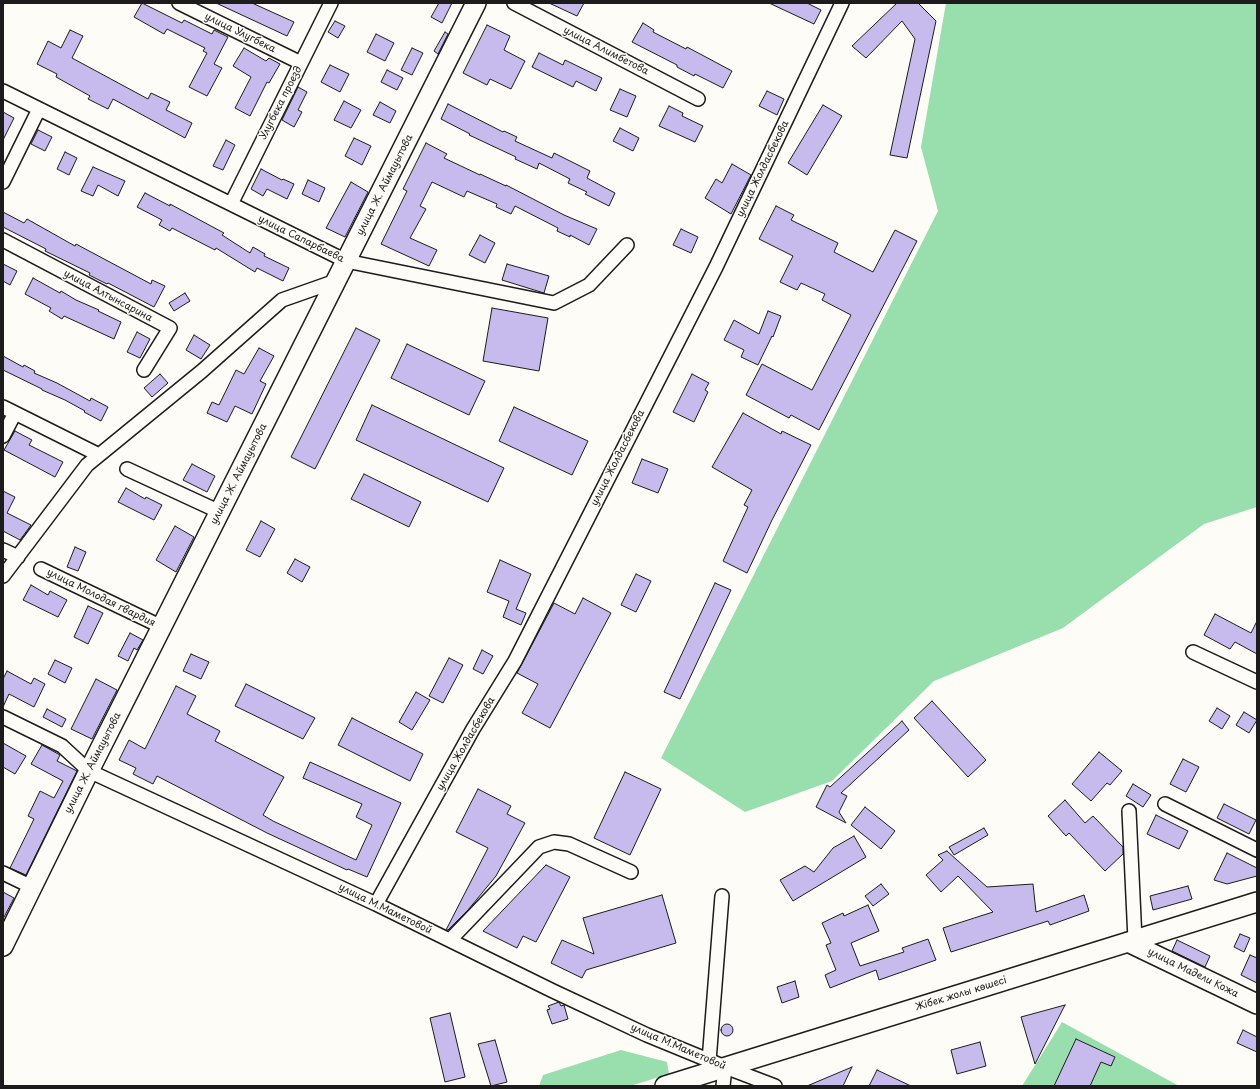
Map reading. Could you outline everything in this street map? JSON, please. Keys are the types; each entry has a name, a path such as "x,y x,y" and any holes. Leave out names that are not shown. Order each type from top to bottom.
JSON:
{"street":[{"name":"улица Улугбека","path":"179,3 301,63"},
{"name":"Улугбека проезд","path":"231,204 331,3"},
{"name":"улица Ж. Аймауытова","path":"3,946 89,771 476,3"},
{"name":"улица Алимбетова","path":"514,3 698,98"},
{"name":"улица Жолдасбекова","path":"376,904 473,729 515,661 716,267 842,3"},
{"name":"улица Сапарбаева","path":"3,91 346,261 554,303 589,285 627,245"},
{"path":"3,182 39,109"},
{"name":"улица Алтынсарина","path":"3,240 170,328 144,370"},
{"path":"3,576 87,465 202,371 282,300 336,281"},
{"path":"3,407 99,455"},
{"path":"3,436 15,413"},
{"path":"127,469 220,512"},
{"path":"3,550 18,557"},
{"name":"улица Молодая гвардия","path":"41,569 162,627"},
{"path":"1193,652 1257,682"},
{"name":"улица М.Маметовой","path":"3,717 62,746 89,771 376,904 647,1035 775,1086"},
{"path":"1165,804 1257,850"},
{"path":"1129,811 1132,941"},
{"path":"450,940 539,847 554,842 569,844 631,872"},
{"path":"3,873 32,887"},
{"path":"722,896 717,1064 723,1086"},
{"name":"Жібек жолы көшесі","path":"665,1086 717,1064 1132,941 1257,902"},
{"name":"улица Мадели Кожа","path":"1132,941 1257,1004"}],"green space":[{"path":"946,3 1257,3 1257,507 1204,524 1063,628 934,681 832,781 745,812 661,758 938,211 921,147"},
{"path":"1062,1022 1179,1086 1022,1086"},
{"path":"621,1050 667,1062 669,1074 630,1086 539,1086 543,1075"}],"building":[{"path":"142,3 182,23 184,20 212,34 214,30 228,37 214,64 222,68 207,96 189,87 207,53 203,51 205,48 167,29 164,34 134,17"},
{"path":"216,3 252,3 294,22 287,36"},
{"path":"439,3 452,3 442,23 431,17"},
{"path":"549,3 584,3 577,16"},
{"path":"769,3 807,3 821,10 814,24"},
{"path":"897,3 918,3 936,21 907,158 890,155 915,39 902,21 866,58 852,46"},
{"path":"335,21 345,26 338,38 328,32"},
{"path":"643,23 654,30 653,32 686,49 687,47 732,71 723,88 695,74 694,76 677,67 677,65 632,42"},
{"path":"487,25 510,36 504,50 525,61 511,89 490,79 487,85 463,73"},
{"path":"70,30 83,36 72,58 148,99 151,93 170,102 166,110 192,123 185,138 113,99 108,109 88,99 90,96 56,77 57,74 37,64 48,41 61,48"},
{"path":"445,32 448,34 438,54 434,51"},
{"path":"376,34 394,43 385,61 367,52"},
{"path":"244,48 266,61 269,58 280,64 269,83 267,82 250,116 235,108 251,77 233,66"},
{"path":"412,48 423,53 412,75 401,70"},
{"path":"539,53 563,65 565,60 602,78 596,91 576,81 573,87 532,67"},
{"path":"330,65 349,74 340,92 321,82"},
{"path":"387,70 403,78 397,90 381,82"},
{"path":"298,87 307,92 298,110 302,112 294,127 282,120"},
{"path":"620,89 636,96 627,117 610,110"},
{"path":"767,91 784,99 777,115 759,106"},
{"path":"344,101 361,110 351,128 334,120"},
{"path":"380,102 396,111 390,123 373,115"},
{"path":"448,104 503,132 504,131 517,137 515,141 552,158 554,153 590,171 587,178 615,193 609,206 585,194 587,192 568,183 570,179 539,163 537,169 515,159 516,157 469,135 470,134 441,119"},
{"path":"823,105 842,116 807,175 788,163"},
{"path":"669,106 683,113 682,116 703,126 695,142 659,126"},
{"path":"3,112 14,118 3,140"},
{"path":"620,128 639,138 633,151 613,141"},
{"path":"38,130 52,137 45,151 31,144"},
{"path":"354,138 371,146 362,165 345,156"},
{"path":"226,140 235,145 223,170 213,166"},
{"path":"426,143 447,154 444,158 480,175 506,185 564,215 597,229 589,245 570,235 570,237 557,231 558,228 515,206 511,214 496,207 497,204 467,191 464,197 432,182 420,206 426,209 410,238 437,250 429,266 381,244 407,191 403,189"},
{"path":"65,152 77,158 69,175 57,169"},
{"path":"732,164 751,175 731,214 705,198 716,179 722,183"},
{"path":"93,167 125,181 118,196 98,185 93,196 81,191"},
{"path":"261,169 282,180 283,179 294,184 287,199 267,189 263,196 251,189"},
{"path":"308,180 325,188 319,202 302,194"},
{"path":"351,182 368,192 345,237 326,228"},
{"path":"145,193 170,206 170,204 224,233 222,235 250,253 253,247 265,254 264,256 289,268 283,281 257,268 255,272 216,248 215,250 172,228 170,231 159,225 162,220 137,207"},
{"path":"776,206 794,215 791,220 838,243 834,252 873,272 895,230 917,241 819,430 791,415 789,418 746,395 762,364 812,390 851,315 822,300 825,294 801,283 797,290 780,282 793,256 759,239"},
{"path":"3,212 24,223 27,219 75,246 76,244 151,284 152,280 165,286 154,307 108,283 107,284 89,275 90,273 45,251 46,249 3,227"},
{"path":"681,229 698,237 691,253 673,245"},
{"path":"480,235 495,243 485,263 469,255"},
{"path":"3,264 17,271 10,285 3,281"},
{"path":"507,264 549,276 544,293 502,280"},
{"path":"33,278 60,293 61,291 121,322 114,339 64,316 62,319 49,311 51,308 25,294"},
{"path":"185,293 190,301 174,311 169,303"},
{"path":"492,308 548,318 539,371 483,361"},
{"path":"768,311 781,316 773,337 772,336 758,365 741,357 744,350 724,340 734,320 759,334"},
{"path":"356,328 380,340 315,469 291,457"},
{"path":"137,332 150,339 140,358 127,352"},
{"path":"194,335 210,345 201,359 186,350"},
{"path":"407,344 485,381 469,415 391,378"},
{"path":"259,348 274,356 260,381 266,384 252,414 235,406 227,422 207,413 212,402 219,405 236,370 244,374"},
{"path":"3,356 23,367 24,365 35,371 34,373 57,383 90,401 91,398 108,407 101,421 65,400 3,370"},
{"path":"160,374 168,383 152,397 144,388"},
{"path":"692,374 709,383 705,390 708,392 694,422 673,412"},
{"path":"372,405 504,468 488,502 356,440"},
{"path":"514,407 588,441 572,475 499,441"},
{"path":"743,413 781,434 782,431 811,445 772,520 747,573 723,561 748,507 744,505 752,490 712,467"},
{"path":"15,431 32,440 29,445 63,462 55,477 4,450"},
{"path":"642,459 668,469 658,493 632,483"},
{"path":"192,464 215,476 207,492 183,480"},
{"path":"364,474 421,502 409,527 351,499"},
{"path":"126,488 145,499 146,497 162,505 154,520 118,502"},
{"path":"3,491 15,497 7,513 31,525 20,540 3,531"},
{"path":"261,521 275,529 260,557 246,550"},
{"path":"175,526 194,537 176,572 156,560"},
{"path":"75,547 86,552 78,571 67,567"},
{"path":"295,559 310,567 302,582 287,573"},
{"path":"500,560 531,574 516,609 526,613 521,625 503,617 509,601 487,592"},
{"path":"636,574 651,581 636,612 621,605"},
{"path":"715,583 731,590 680,699 664,692"},
{"path":"31,585 48,595 50,591 67,600 58,617 23,600"},
{"path":"583,598 611,613 550,728 522,713 538,684 517,673 554,603 575,614"},
{"path":"88,606 103,613 88,644 74,637"},
{"path":"1215,614 1251,633 1257,621 1257,654 1235,642 1230,649 1204,635"},
{"path":"130,633 143,640 137,650 134,648 128,661 118,656"},
{"path":"482,650 493,656 483,674 473,669"},
{"path":"191,654 209,662 201,679 183,671"},
{"path":"449,658 463,665 443,703 429,696"},
{"path":"55,660 72,668 65,683 48,674"},
{"path":"7,671 31,684 34,678 45,684 34,707 9,694 3,707 3,679"},
{"path":"96,679 117,690 92,739 71,729"},
{"path":"246,684 315,718 303,739 235,706"},
{"path":"176,686 196,696 187,714 220,731 215,741 284,777 263,815 273,821 356,860 372,825 356,817 362,804 303,778 310,762 401,803 367,877 348,869 347,870 267,833 157,776 153,784 133,774 136,768 119,760 129,740 145,749"},
{"path":"416,692 430,700 412,730 399,722"},
{"path":"932,701 986,760 968,777 914,718"},
{"path":"1217,708 1230,716 1222,729 1209,721"},
{"path":"47,709 66,719 62,727 43,717"},
{"path":"1244,712 1257,720 1249,733 1236,725"},
{"path":"352,718 423,754 410,781 338,745"},
{"path":"902,721 909,730 841,793 847,796 839,812 846,823 816,807 827,785 830,787"},
{"path":"3,743 26,756 15,774 3,767"},
{"path":"42,745 60,755 57,761 77,771 26,875 10,868 34,819 28,816 40,791 54,798 63,781 31,764"},
{"path":"1099,752 1122,771 1110,785 1107,783 1091,801 1072,784"},
{"path":"1183,759 1199,767 1186,792 1170,784"},
{"path":"625,772 661,789 630,855 594,838"},
{"path":"1133,784 1151,795 1143,807 1126,796"},
{"path":"478,789 511,806 507,814 525,823 496,876 468,910 448,930 446,930 488,848 456,832"},
{"path":"1065,800 1085,823 1093,816 1123,847 1123,854 1105,871 1069,833 1066,836 1048,816"},
{"path":"1224,804 1256,820 1249,834 1217,818"},
{"path":"865,807 895,831 881,849 851,825"},
{"path":"1156,815 1188,831 1179,849 1147,834"},
{"path":"984,828 988,835 954,855 949,847"},
{"path":"854,836 866,857 793,901 780,880 805,866 814,872 833,848"},
{"path":"947,851 987,887 1033,884 1036,912 1084,895 1089,911 1050,925 1048,921 951,952 943,928 993,912 958,876 941,892 926,875 943,860 938,855"},
{"path":"1227,853 1257,868 1257,876 1227,884 1214,880"},
{"path":"546,865 570,877 536,942 523,936 517,948 483,931"},
{"path":"881,884 889,894 873,906 865,896"},
{"path":"1188,886 1192,899 1153,910 1150,896"},
{"path":"3,892 14,898 3,919"},
{"path":"662,895 676,943 586,970 582,978 551,963 562,940 594,954 583,918"},
{"path":"868,905 879,931 851,943 860,966 904,952 902,948 928,939 936,960 879,980 876,970 830,988 825,975 836,970 826,945 831,943 822,923 843,913 844,916"},
{"path":"1240,934 1250,938 1244,952 1234,947"},
{"path":"1177,940 1210,956 1205,967 1172,951"},
{"path":"1250,955 1257,958 1257,983 1241,975"},
{"path":"795,981 799,997 782,1003 777,987"},
{"path":"559,1002 561,1006 564,1005 568,1019 552,1024 547,1010 550,1009 548,1006"},
{"path":"1065,1005 1035,1064 1021,1017"},
{"path":"450,1013 465,1077 445,1082 430,1018"},
{"path":"727,1024 731,1026 733,1030 731,1034 727,1036 723,1034 721,1030 723,1026"},
{"path":"1243,1030 1257,1037 1257,1052 1237,1043"},
{"path":"1076,1039 1115,1057 1111,1066 1101,1062 1090,1086 1054,1086"},
{"path":"495,1040 507,1082 491,1086 478,1044"},
{"path":"980,1042 986,1066 957,1074 951,1050"},
{"path":"852,1067 843,1086 807,1086"},
{"path":"877,1070 911,1086 869,1086"}]}
